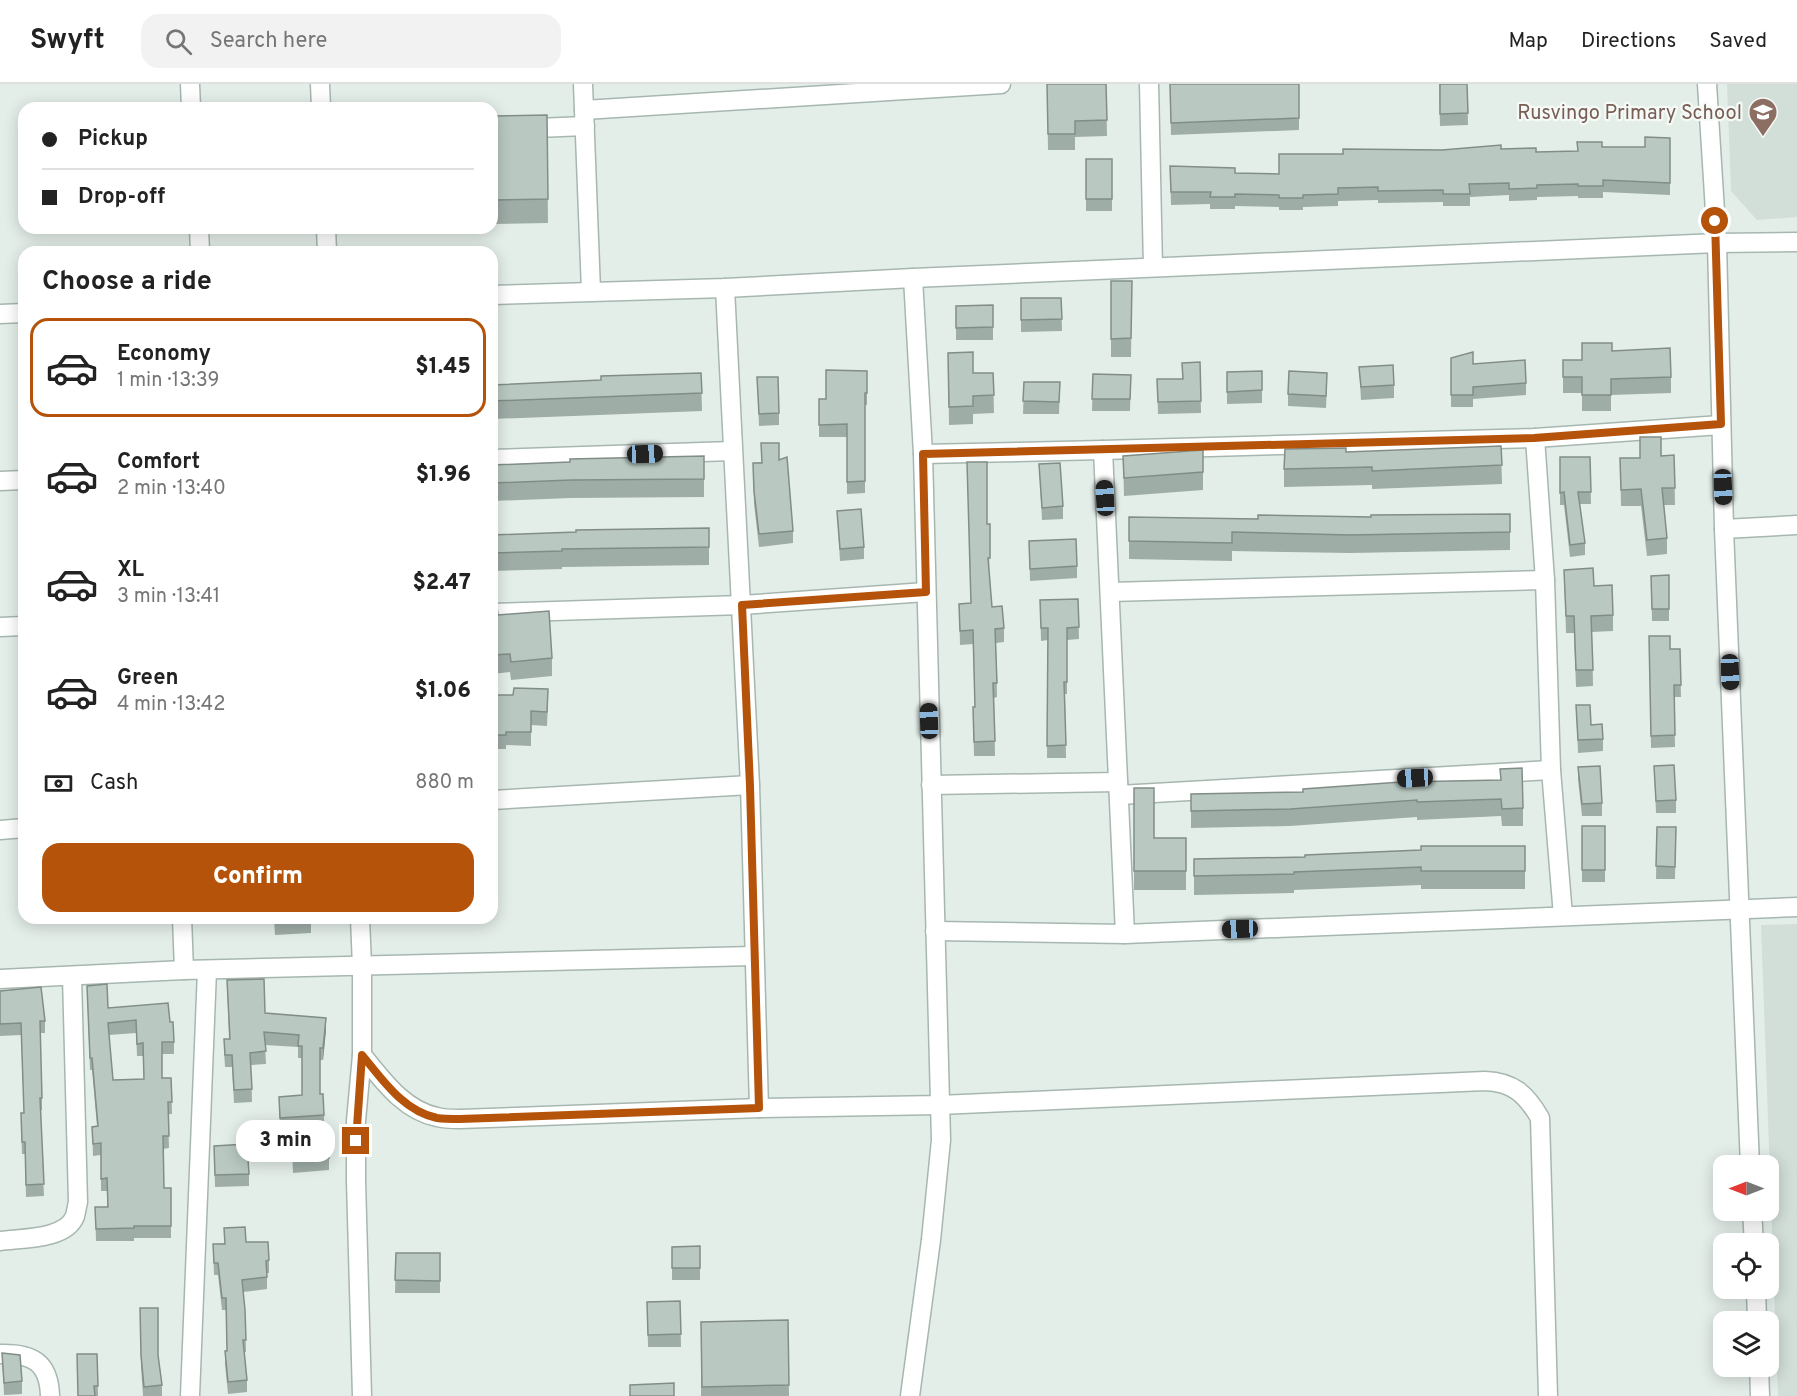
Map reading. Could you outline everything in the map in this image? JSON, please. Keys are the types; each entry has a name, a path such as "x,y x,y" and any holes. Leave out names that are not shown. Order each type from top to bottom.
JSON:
{"street":[{"path":"190,84 191,102"},
{"path":"320,84 321,102"},
{"path":"583,84 591,291"},
{"path":"498,128 769,91 1002,84"},
{"path":"1149,84 1154,267"},
{"path":"1707,84 1717,243 1724,529 1750,1155"},
{"path":"498,295 725,288 1154,267 1717,243 1797,242"},
{"path":"910,1396 938,1186 940,1105 923,454 913,278"},
{"path":"725,288 750,786 759,1108"},
{"path":"0,314 18,313"},
{"path":"923,454 1534,438 1721,424"},
{"path":"1534,438 1545,580 1551,770 1563,916"},
{"path":"1103,450 1125,934"},
{"path":"498,459 732,451"},
{"path":"0,481 18,480"},
{"path":"1724,529 1797,525"},
{"path":"1110,592 1545,580"},
{"path":"498,613 742,605 926,592"},
{"path":"0,627 18,626"},
{"path":"931,785 1118,788 1551,770"},
{"path":"498,800 750,786"},
{"path":"0,830 18,828"},
{"path":"936,932 1125,934 1797,907"},
{"path":"182,924 184,970"},
{"path":"360,924 362,1055 356,1121 356,1181 362,1396"},
{"path":"0,979 184,970 753,956"},
{"path":"190,1396 207,970"},
{"path":"0,1241 57,1234 75,1217 78,1202 72,976"},
{"path":"362,1055 394,1093 412,1108 436,1118 460,1119 759,1108 940,1105 1473,1081 1501,1082 1528,1099 1540,1118 1548,1396"},
{"path":"0,1354 18,1353 34,1359 44,1368 50,1381 50,1396"},
{"path":"1759,1377 1760,1396"}],"shaded area":[{"name":"Rusvingo Primary School","path":"1727,84 1797,84 1797,217 1757,220 1731,191"},
{"path":"1797,924 1797,1396 1778,1396 1779,1311 1775,1311 1774,1299 1779,1299 1779,1233 1772,1233 1772,1221 1779,1221 1779,1155 1769,1155 1761,925"}],"building":[{"path":"1047,84 1106,84 1107,120 1075,121 1075,134 1048,134"},
{"path":"1170,84 1299,84 1299,118 1171,123"},
{"path":"1440,84 1467,84 1468,113 1440,114"},
{"path":"547,115 548,199 498,200 498,116"},
{"path":"1645,137 1670,138 1670,183 1603,180 1603,186 1537,185 1537,188 1509,189 1509,183 1469,184 1470,194 1443,194 1443,190 1378,191 1378,187 1338,188 1338,194 1303,195 1303,198 1235,194 1235,197 1210,197 1211,192 1171,192 1170,166 1235,168 1235,173 1279,174 1279,154 1343,154 1343,149 1442,150 1501,145 1501,149 1536,148 1536,152 1578,151 1577,142 1602,142 1602,147 1645,147"},
{"path":"1086,159 1112,159 1112,199 1086,199"},
{"path":"1111,281 1132,281 1131,338 1111,339"},
{"path":"1021,298 1061,298 1062,319 1021,320"},
{"path":"993,305 993,327 956,328 956,306"},
{"path":"1582,343 1612,343 1612,351 1670,348 1671,377 1611,379 1611,395 1582,395 1582,377 1563,377 1563,360 1582,360"},
{"path":"973,352 973,373 993,373 994,395 973,396 973,406 949,407 948,353"},
{"path":"1473,352 1473,364 1525,360 1526,383 1473,387 1473,395 1451,395 1451,358"},
{"path":"1200,362 1201,401 1158,402 1157,379 1183,379 1182,363"},
{"path":"1393,365 1394,385 1361,387 1359,367"},
{"path":"826,370 867,371 865,481 847,482 847,424 819,425 819,399 826,399"},
{"path":"1262,371 1262,390 1227,392 1227,372"},
{"path":"1289,371 1327,373 1326,396 1288,394"},
{"path":"701,373 702,393 498,401 498,385 601,380 601,376"},
{"path":"1093,374 1131,375 1130,399 1092,399"},
{"path":"757,377 778,377 779,413 759,414"},
{"path":"1024,382 1060,382 1059,402 1023,401"},
{"path":"1640,437 1661,437 1661,456 1674,455 1675,488 1662,488 1667,538 1647,540 1641,489 1621,490 1620,458 1640,458"},
{"path":"761,443 779,443 779,460 787,457 793,531 759,534 753,463 762,463"},
{"path":"1501,446 1502,465 1372,471 1372,467 1284,469 1285,449 1346,448 1346,452"},
{"path":"1203,450 1203,472 1124,478 1123,456"},
{"path":"704,456 704,479 498,483 498,465 570,462 570,459"},
{"path":"1560,457 1590,457 1591,492 1578,492 1585,543 1570,545 1564,492 1560,493"},
{"path":"967,462 987,462 987,524 990,524 990,558 988,558 992,607 1002,606 1004,628 995,629 997,683 993,683 995,741 974,742 973,630 960,631 959,604 971,603"},
{"path":"1060,463 1063,506 1042,508 1039,464"},
{"path":"861,509 864,547 840,549 837,511"},
{"path":"1510,514 1510,532 1350,535 1232,532 1232,543 1129,541 1129,517 1258,519 1258,515 1371,517 1371,515"},
{"path":"709,528 709,547 562,549 562,551 498,553 498,535 576,532 576,530"},
{"path":"1076,539 1077,566 1030,569 1029,541"},
{"path":"1593,568 1594,586 1612,585 1613,615 1591,616 1593,670 1576,670 1574,616 1566,616 1564,570"},
{"path":"1669,575 1669,609 1652,609 1651,576"},
{"path":"1078,599 1079,627 1067,628 1067,682 1064,682 1066,745 1047,746 1048,628 1041,628 1040,600"},
{"path":"549,611 552,658 511,662 510,654 498,655 498,615"},
{"path":"1649,636 1670,636 1670,649 1680,649 1681,685 1674,685 1675,735 1651,736"},
{"path":"514,688 548,689 547,712 531,711 531,732 506,732 506,735 498,735 498,695 513,695"},
{"path":"1576,705 1590,705 1591,725 1602,724 1603,739 1578,740"},
{"path":"1674,765 1676,800 1656,801 1654,766"},
{"path":"1600,766 1602,803 1582,804 1578,767"},
{"path":"1522,768 1523,808 1502,809 1501,799 1417,802 1417,800 1290,809 1191,811 1191,794 1303,792 1303,789 1401,782 1501,780 1500,769"},
{"path":"1134,788 1154,788 1154,838 1186,838 1186,871 1134,871"},
{"path":"1582,826 1605,826 1605,870 1582,870"},
{"path":"1657,827 1676,827 1675,867 1656,866"},
{"path":"1421,846 1525,846 1525,871 1421,871 1421,867 1294,872 1294,874 1194,876 1194,859 1305,857 1305,855 1421,850"},
{"path":"264,979 265,1013 326,1018 323,1048 320,1048 320,1094 323,1094 324,1115 280,1118 279,1097 302,1095 302,1046 298,1046 299,1035 264,1032 266,1051 250,1053 252,1089 234,1090 232,1055 225,1055 224,1039 230,1039 227,980"},
{"path":"107,984 108,1008 168,1003 170,1022 173,1022 174,1042 162,1042 162,1078 171,1078 172,1102 168,1102 169,1136 163,1136 164,1188 171,1188 171,1226 96,1229 95,1207 108,1207 107,1178 101,1179 101,1143 93,1144 92,1127 98,1126 92,1058 90,1058 87,986","holes":["136,1020 137,1044 143,1043 144,1079 113,1080 108,1023"]},
{"path":"41,987 45,1021 40,1021 42,1098 40,1098 44,1184 26,1185 25,1142 22,1142 21,1113 24,1113 21,1023 0,1024 0,991"},
{"path":"328,1143 329,1158 293,1161 292,1146"},
{"path":"247,1144 249,1174 215,1175 214,1146"},
{"path":"245,1227 246,1242 268,1242 269,1260 266,1261 267,1277 242,1280 246,1340 243,1340 247,1380 228,1382 225,1351 227,1351 226,1298 222,1298 218,1263 214,1263 213,1244 225,1244 224,1228"},
{"path":"700,1246 700,1268 672,1268 672,1247"},
{"path":"396,1253 440,1253 440,1281 395,1280"},
{"path":"680,1301 681,1334 648,1335 647,1302"},
{"path":"140,1308 158,1308 158,1355 162,1385 144,1387"},
{"path":"788,1320 789,1385 702,1387 701,1322"},
{"path":"2,1353 20,1355 22,1381 4,1383"},
{"path":"77,1354 97,1354 98,1386 94,1386 95,1396 78,1396"},
{"path":"674,1383 674,1396 630,1396 630,1385"}],"place":[{"name":"Rusvingo Primary School","path":"1763,138"}],"route":[{"path":"356,1141 362,1055 394,1093 412,1108 436,1118 759,1108 750,786 742,605 926,592 923,454 1534,438 1721,424 1715,221"}]}
